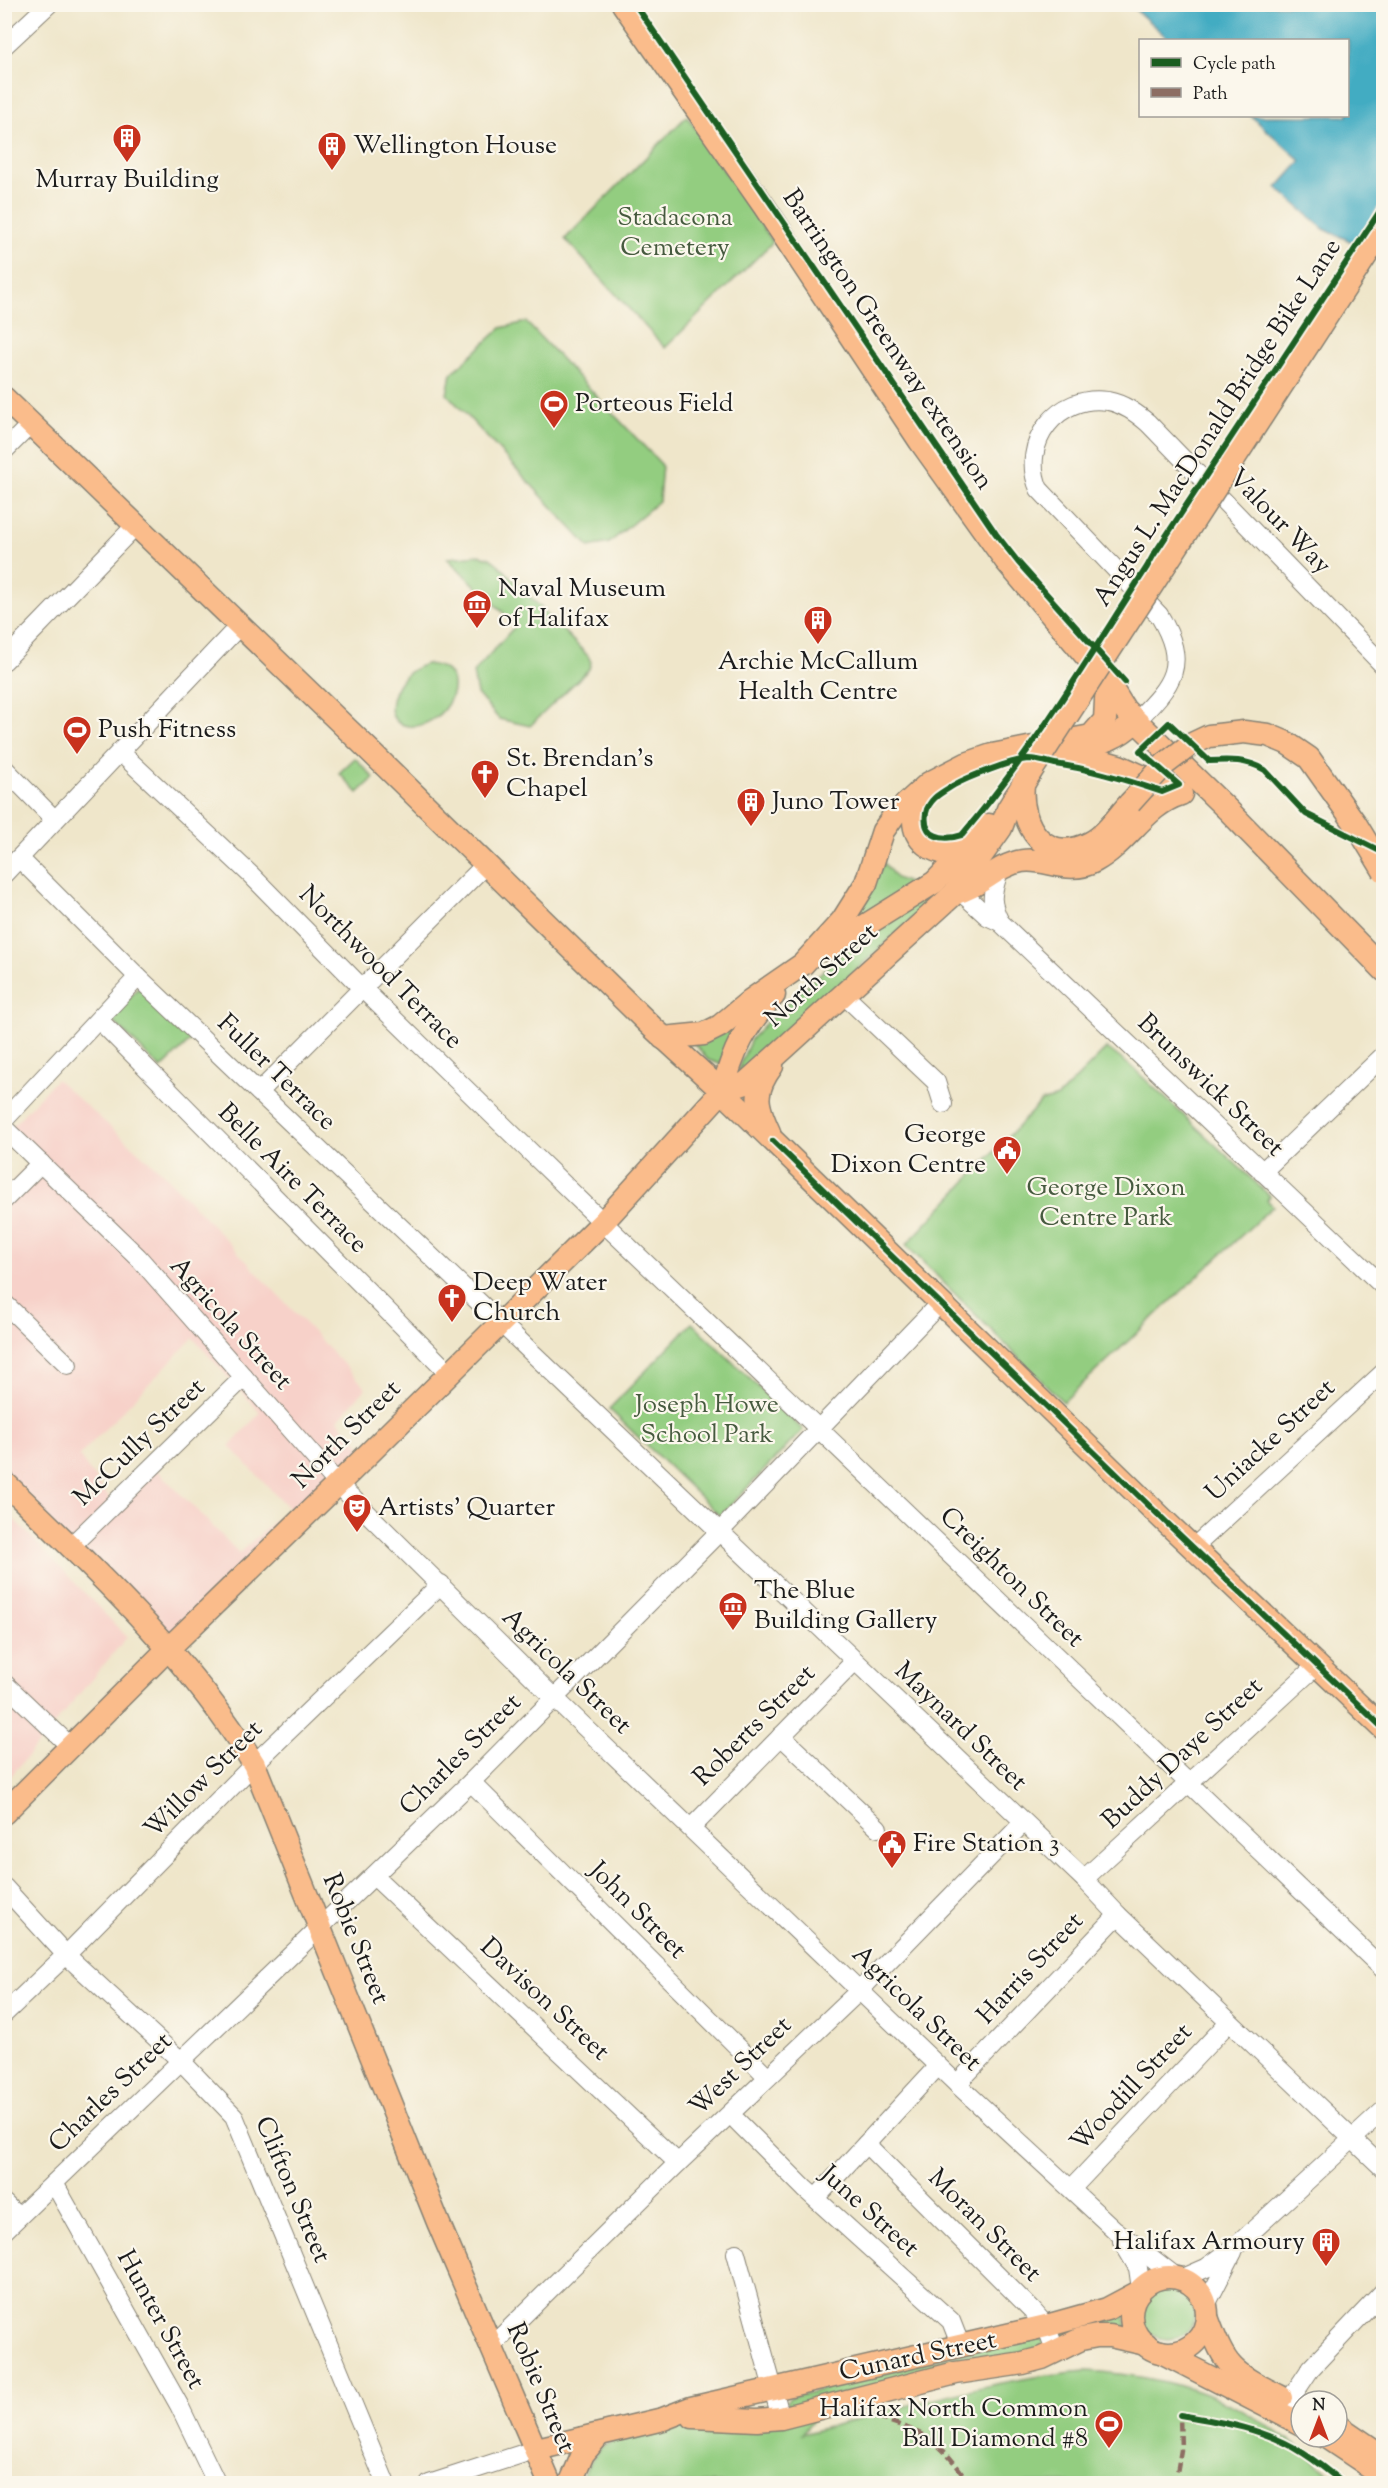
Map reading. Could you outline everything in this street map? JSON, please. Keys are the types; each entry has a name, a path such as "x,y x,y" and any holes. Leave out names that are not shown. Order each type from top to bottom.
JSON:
{"main road":[{"path":"623,4 764,206 920,441 1006,561 1107,681 1125,710 1228,810 1383,970"},
{"path":"950,889 1001,828 1008,808 1383,228"},
{"path":"4,398 663,1038 722,1091 1383,1729"},
{"path":"663,1038 704,1034 720,1026 751,1000 803,964 842,921 854,904 866,883 882,831 895,814 929,783 966,764 992,755 1091,736 1105,720 1107,681"},
{"path":"1042,745 1083,745 1108,741 1125,732 1136,721"},
{"path":"1027,779 1024,815 1036,836 1047,845 1061,849 1076,849 1092,842 1104,832 1166,764 1190,745 1209,736 1244,732 1269,735 1287,743 1309,758 1354,823 1383,871"},
{"path":"1042,745 1119,766 1181,794 1228,810"},
{"path":"929,783 915,812 915,832 920,840 940,851 952,852 971,846"},
{"path":"950,889 1022,861 1070,867 1092,863 1109,852 1155,807 1167,798 1181,794"},
{"path":"950,889 971,846 995,818 1008,808"},
{"name":"North Street","path":"4,1813 603,1222 722,1091 740,1038 762,1007 803,964 950,889"},
{"name":"North Street","path":"722,1091 746,1083 786,1048 844,995 950,889"},
{"path":"773,1141 758,1109 759,1091 765,1077 786,1048"},
{"name":"Robie Street","path":"4,1482 72,1545 169,1648 231,1726 254,1764 438,2222 537,2449 550,2484"},
{"path":"1289,2401 1233,2370 1219,2349 1201,2294 1192,2284 1178,2278 1157,2279 1140,2291 1134,2301 1132,2320 1139,2338 1153,2348 1289,2418"},
{"name":"Cunard Street","path":"537,2449 663,2419 691,2408 1046,2325 1107,2309 1140,2291"},
{"path":"1153,2348 1170,2352 1188,2348 1201,2335 1207,2311"},
{"name":"Cunard Street","path":"663,2419 781,2418 956,2373 1023,2363 1097,2336 1110,2336 1153,2348"},
{"path":"1349,2433 1383,2457"},
{"path":"570,2484 583,2454 598,2436"},
{"path":"1344,2449 1383,2478"}],"street":[{"path":"4,46 49,4"},
{"name":"Valour Way","path":"1136,721 1162,695 1172,676 1176,663 1168,631 1159,615 1039,489 1033,476 1035,449 1046,425 1062,410 1084,401 1108,401 1128,408 1148,423 1383,666"},
{"path":"4,451 31,424"},
{"path":"4,661 135,526"},
{"path":"4,874 240,625"},
{"name":"Northwood Terrace","path":"120,752 251,875 362,987 603,1222"},
{"path":"4,768 55,820"},
{"name":"Fuller Terrace","path":"20,858 138,977 499,1324"},
{"path":"259,1092 485,865"},
{"path":"999,871 992,897 992,907 1000,922"},
{"name":"Brunswick Street","path":"950,889 1000,922 1383,1287"},
{"path":"4,1120 138,977"},
{"path":"844,995 936,1082 943,1104"},
{"name":"Belle Aire Terrace","path":"99,1020 450,1374"},
{"path":"1262,1172 1383,1055"},
{"name":"Agricola Street","path":"4,1128 138,1257 338,1484 555,1698 692,1827 957,2084 1115,2230 1178,2278"},
{"path":"4,1200 41,1163"},
{"name":"Creighton Street","path":"603,1222 1383,1970"},
{"path":"4,1303 68,1365"},
{"name":"Charles Street","path":"4,2231 471,1782 720,1531 940,1303"},
{"name":"Maynard Street","path":"499,1324 720,1531 1383,2169"},
{"name":"Uniacke Street","path":"1193,1548 1383,1372"},
{"name":"McCully Street","path":"72,1545 244,1377"},
{"name":"Willow Street","path":"4,2014 66,1955 254,1764 441,1584"},
{"name":"Roberts Street","path":"692,1827 855,1661"},
{"name":"Buddy Daye Street","path":"1084,1879 1316,1666"},
{"path":"4,1683 71,1747"},
{"path":"781,1736 878,1828"},
{"name":"John Street","path":"471,1782 768,2076"},
{"name":"West Street","path":"492,2346 678,2163 859,1991 1023,1823"},
{"name":"Davison Street","path":"374,1876 678,2163"},
{"name":"Clifton Street","path":"4,1887 66,1955 181,2061 234,2116 386,2484"},
{"name":"Harris Street","path":"957,2084 1118,1915"},
{"name":"Woodill Street","path":"1072,2188 1229,2022"},
{"path":"816,2198 938,2066"},
{"path":"1178,2278 1206,2268 1235,2247 1383,2110"},
{"name":"June Street","path":"737,2121 804,2189 951,2321 960,2344"},
{"name":"Moran Street","path":"866,2145 1046,2325 1056,2352"},
{"name":"Hunter Street","path":"54,2183 179,2405 217,2484"},
{"path":"4,2203 18,2217"},
{"name":"Agricola Street","path":"1115,2230 1138,2268 1140,2291"},
{"path":"1207,2311 1235,2247"},
{"path":"736,2253 781,2418"},
{"path":"1302,2389 1311,2368 1383,2291"},
{"name":"Cunard Street","path":"429,2484 537,2449"}],"shaded area":[{"path":"56,1079 164,1174 366,1388 338,1420 359,1444 365,1457 167,1653 5,1483 5,1190 34,1157 7,1132","holes":["193,1338 260,1413 230,1446 288,1508 239,1553 153,1466 116,1508 79,1456"]},
{"path":"5,1510 127,1637 5,1783"}],"green space":[{"name":"Stadacona Cemetery","path":"687,116 773,242 665,348 565,239"},
{"name":"Porteous Field","path":"526,322 662,465 659,501 609,543 589,547 447,394 451,374 501,328"},
{"path":"480,555 490,558 499,565 588,656 591,662 589,669 530,726 499,719 477,694 473,673 516,625 447,558"},
{"path":"426,664 442,668 450,676 453,686 451,698 434,718 422,725 408,726 395,719 391,706 392,698 408,673"},
{"path":"355,758 374,778 358,793 339,773"},
{"path":"884,863 896,878 915,886 856,923 851,919"},
{"path":"926,896 931,902 739,1076 739,1067 751,1039 767,1022 836,959"},
{"path":"139,987 192,1039 161,1069 111,1019"},
{"path":"740,1024 720,1064 708,1060 693,1042"},
{"name":"George Dixon Centre Park","path":"1107,1048 1133,1068 1270,1196 1267,1200 1273,1206 1063,1402 906,1245 1041,1102 1058,1097"},
{"name":"Joseph Howe School Park","path":"692,1323 803,1430 720,1516 609,1409"},
{"path":"1168,2285 1178,2287 1187,2293 1193,2302 1195,2312 1193,2322 1187,2331 1178,2337 1168,2339 1158,2337 1149,2331 1143,2322 1141,2312 1143,2302 1149,2293 1158,2287"},
{"path":"1126,2307 1125,2319 1129,2333 1066,2339 1059,2337 1058,2331"},
{"path":"1042,2333 1044,2346 1036,2353 789,2406 787,2401 789,2398"},
{"path":"1087,2371 1126,2375 1162,2381 1194,2390 1254,2417 1289,2440 1289,2449 1300,2449 1340,2483 577,2484 600,2447 617,2440 690,2423 814,2419 802,2434 979,2388"}],"water":[{"path":"1130,5 1383,5 1383,256 1324,229 1277,188 1301,161 1252,117 1349,117 1349,39 1169,39"}],"pier":[{"path":"1384,199 1384,259 1354,245"}],"marked path":[{"path":"1175,2484 1181,2450 1180,2415"},
{"path":"878,2418 910,2429 932,2440 950,2457 970,2484"}],"cycle path":[{"name":"Barrington Greenway extension","path":"635,4 996,534 1018,562 1125,682"},
{"name":"Angus L. MacDonald Bridge Bike Lane","path":"1384,205 1153,556 1059,704 1036,738 1013,771 962,835 948,838 936,836 927,828 926,821 930,803 945,790 1012,762 1021,760 1028,759 1096,772 1162,792 1179,785 1140,751 1169,723 1209,761 1238,761 1258,766 1265,770 1306,814 1384,853"},
{"path":"773,1141 1168,1524 1384,1729"},
{"path":"1180,2415 1228,2424 1274,2438 1308,2456 1344,2484"}],"place":[{"name":"Murray Building","path":"127,164"},
{"name":"Wellington House","path":"332,172"},
{"name":"Porteous Field","path":"554,430"},
{"name":"Naval Museum of Halifax","path":"477,630"},
{"name":"Archie McCallum Health Centre","path":"818,646"},
{"name":"Push Fitness","path":"77,756"},
{"name":"St. Brendan's Chapel","path":"485,800"},
{"name":"Juno Tower","path":"751,828"},
{"name":"George Dixon Centre","path":"1007,1176"},
{"name":"Deep Water Church","path":"452,1324"},
{"name":"Artists' Quarter","path":"357,1534"},
{"name":"The Blue Building Gallery","path":"733,1632"},
{"name":"Fire Station 3","path":"892,1870"},
{"name":"Halifax Armoury","path":"1326,2268"},
{"name":"Halifax North Common Ball Diamond #8","path":"1109,2450"}]}
